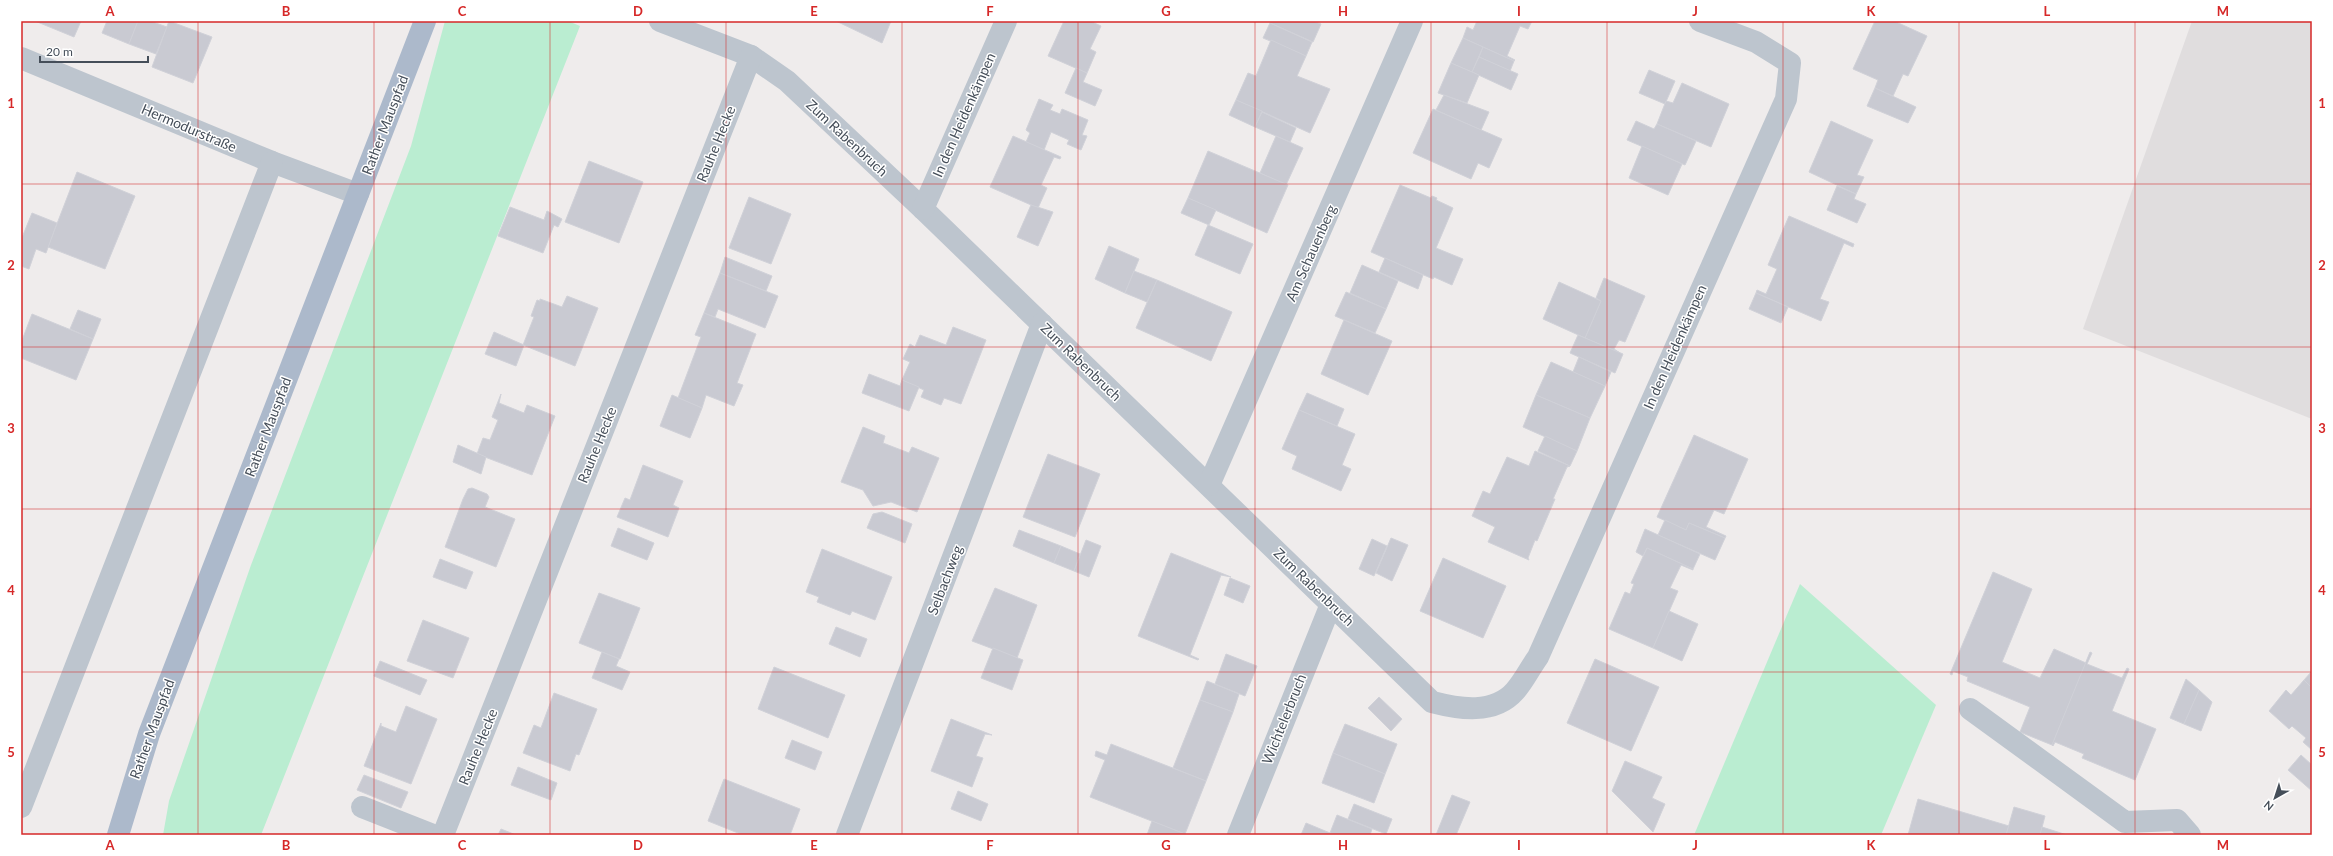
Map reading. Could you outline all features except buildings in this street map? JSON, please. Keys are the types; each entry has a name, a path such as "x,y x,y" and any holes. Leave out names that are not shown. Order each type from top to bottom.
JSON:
{"main road":[{"name":"Rather Mauspfad","path":"118,835 149,734 425,21"}],"street":[{"name":"Zum Rabenbruch","path":"660,21 751,56 787,81 923,209 1432,702 1457,709 1491,707"},
{"name":"In den Heidenkämpen","path":"923,209 1006,21"},
{"name":"Am Schauenberg","path":"1209,485 1412,21"},
{"name":"In den Heidenkämpen","path":"1491,707 1515,691 1538,657 1786,99 1790,63 1756,42 1700,21"},
{"name":"Rauhe Hecke","path":"443,835 751,56"},
{"name":"Hermodurstraße","path":"21,58 272,162 358,194"},
{"path":"21,807 272,162"},
{"name":"Selbachweg","path":"847,835 1042,324"},
{"name":"Wichtelerbruch","path":"1238,835 1331,604"},
{"path":"1970,709 2125,822 2177,820 2190,835"},
{"path":"362,808 433,835"}],"shaded area":[{"path":"2192,21 2312,21 2312,419 2083,329"}],"green space":[{"path":"445,21 568,21 580,26 261,835 163,835 169,801 251,565 411,146"},
{"path":"1800,584 1936,705 1881,835 1694,835"}]}
